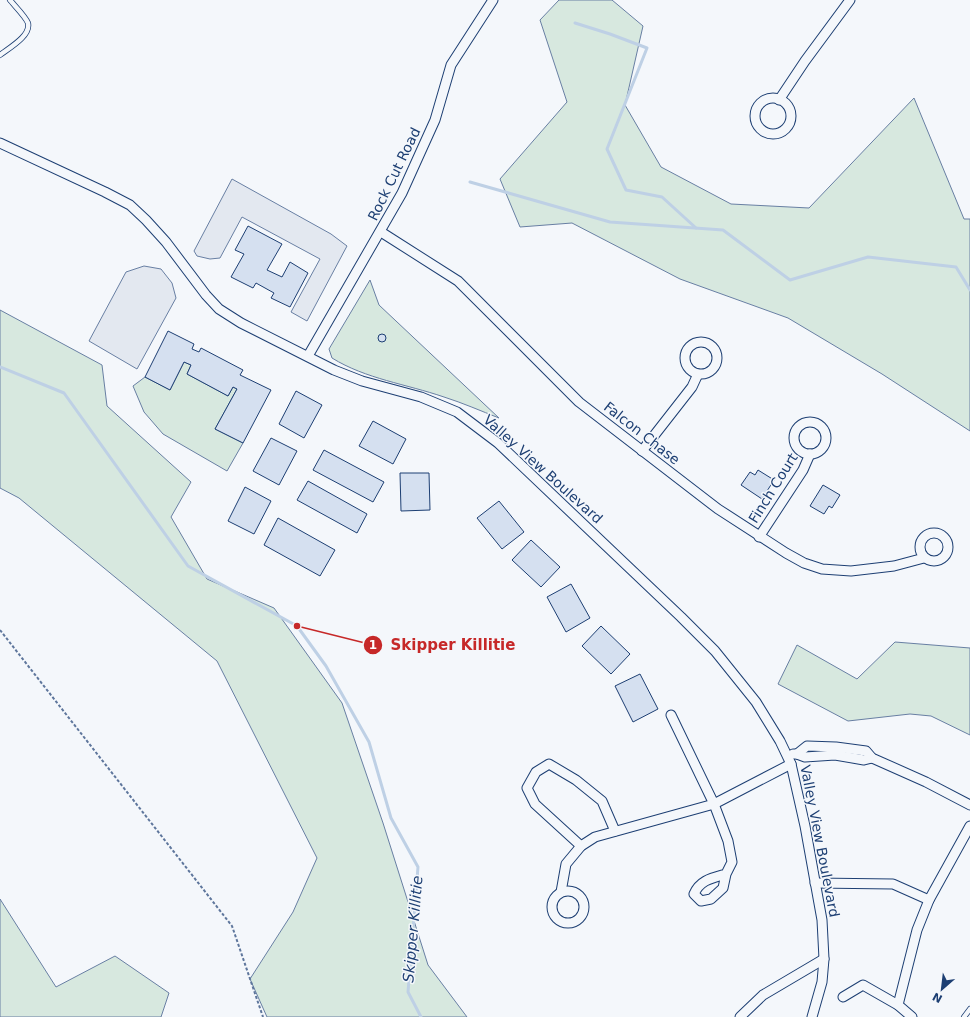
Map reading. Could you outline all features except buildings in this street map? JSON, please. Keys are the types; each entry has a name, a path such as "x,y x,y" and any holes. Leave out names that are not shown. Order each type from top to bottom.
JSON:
{"street":[{"name":"Rock Cut Road","path":"308,356 381,232 402,193 435,120 451,65 493,0"},
{"path":"779,100 805,61 850,0"},
{"name":"Valley View Boulevard","path":"0,143 130,205 166,242 194,280 219,309 241,323 362,381 421,397 457,412 498,443 676,611 715,651 756,702 791,764 805,826 822,920 824,959 822,982 812,1017"},
{"name":"Falcon Chase","path":"381,232 458,281 579,402 718,509 759,537 804,563 822,569 851,571 894,566 924,558"},
{"path":"642,451 692,387 698,374"},
{"name":"Finch Court","path":"759,537 803,470 810,454"},
{"path":"672,715 714,804 728,840 732,862 726,874"},
{"path":"787,755 797,754 805,757 835,755 864,760 872,758 926,782 970,806"},
{"path":"581,846 535,804 527,788 536,772 549,764 576,780 602,802 615,830"},
{"path":"561,892 566,864 581,846 595,837 615,830 714,804 791,764"},
{"path":"898,1004 917,930 929,900 970,826"},
{"path":"815,883 893,884 929,900"},
{"path":"740,1017 763,995 824,959"},
{"path":"843,997 863,985 898,1004 912,1017"}],"lane":[{"path":"0,55 25,36 28,30 28,22 10,0"},
{"path":"964,1017 970,1009"}],"path":[{"path":"0,630 232,926 263,1017"}],"shaded area":[{"path":"559,0 612,0 643,26 625,105 661,167 731,204 809,208 914,98 964,219 970,219 970,431 882,374 788,318 680,279 572,223 520,227 500,179 567,102 540,20"},
{"path":"232,179 331,234 347,246 307,321 291,312 320,259 242,217 220,258 210,259 197,256 194,251"},
{"path":"144,266 161,269 172,283 176,298 137,369 89,341 126,272"},
{"path":"370,280 379,305 499,418 430,392 358,371 332,358 329,349"},
{"path":"0,310 102,365 107,406 191,482 171,517 207,579 274,608 342,703 383,823 428,965 467,1017 267,1017 250,979 293,912 317,858 217,661 19,498 0,488"},
{"path":"184,362 191,365 187,374 228,396 233,387 237,389 215,429 243,443 227,471 163,434 144,412 133,386 145,377 170,390"},
{"path":"895,642 970,648 970,735 931,716 910,714 848,721 778,684 797,645 857,679"},
{"path":"0,899 56,987 115,956 169,993 161,1017 0,1017"}],"waterway":[{"path":"575,23 647,48 607,149 626,190 662,197 696,228"},
{"path":"470,182 610,222 723,230 790,280 868,257 956,267 970,290"},
{"name":"Skipper Killitie","path":"0,367 64,393 188,566 297,626 326,666 369,742 391,818 418,867 408,992 421,1017"}],"place":[{"name":"Skipper Killitie","path":"297,626"}]}
